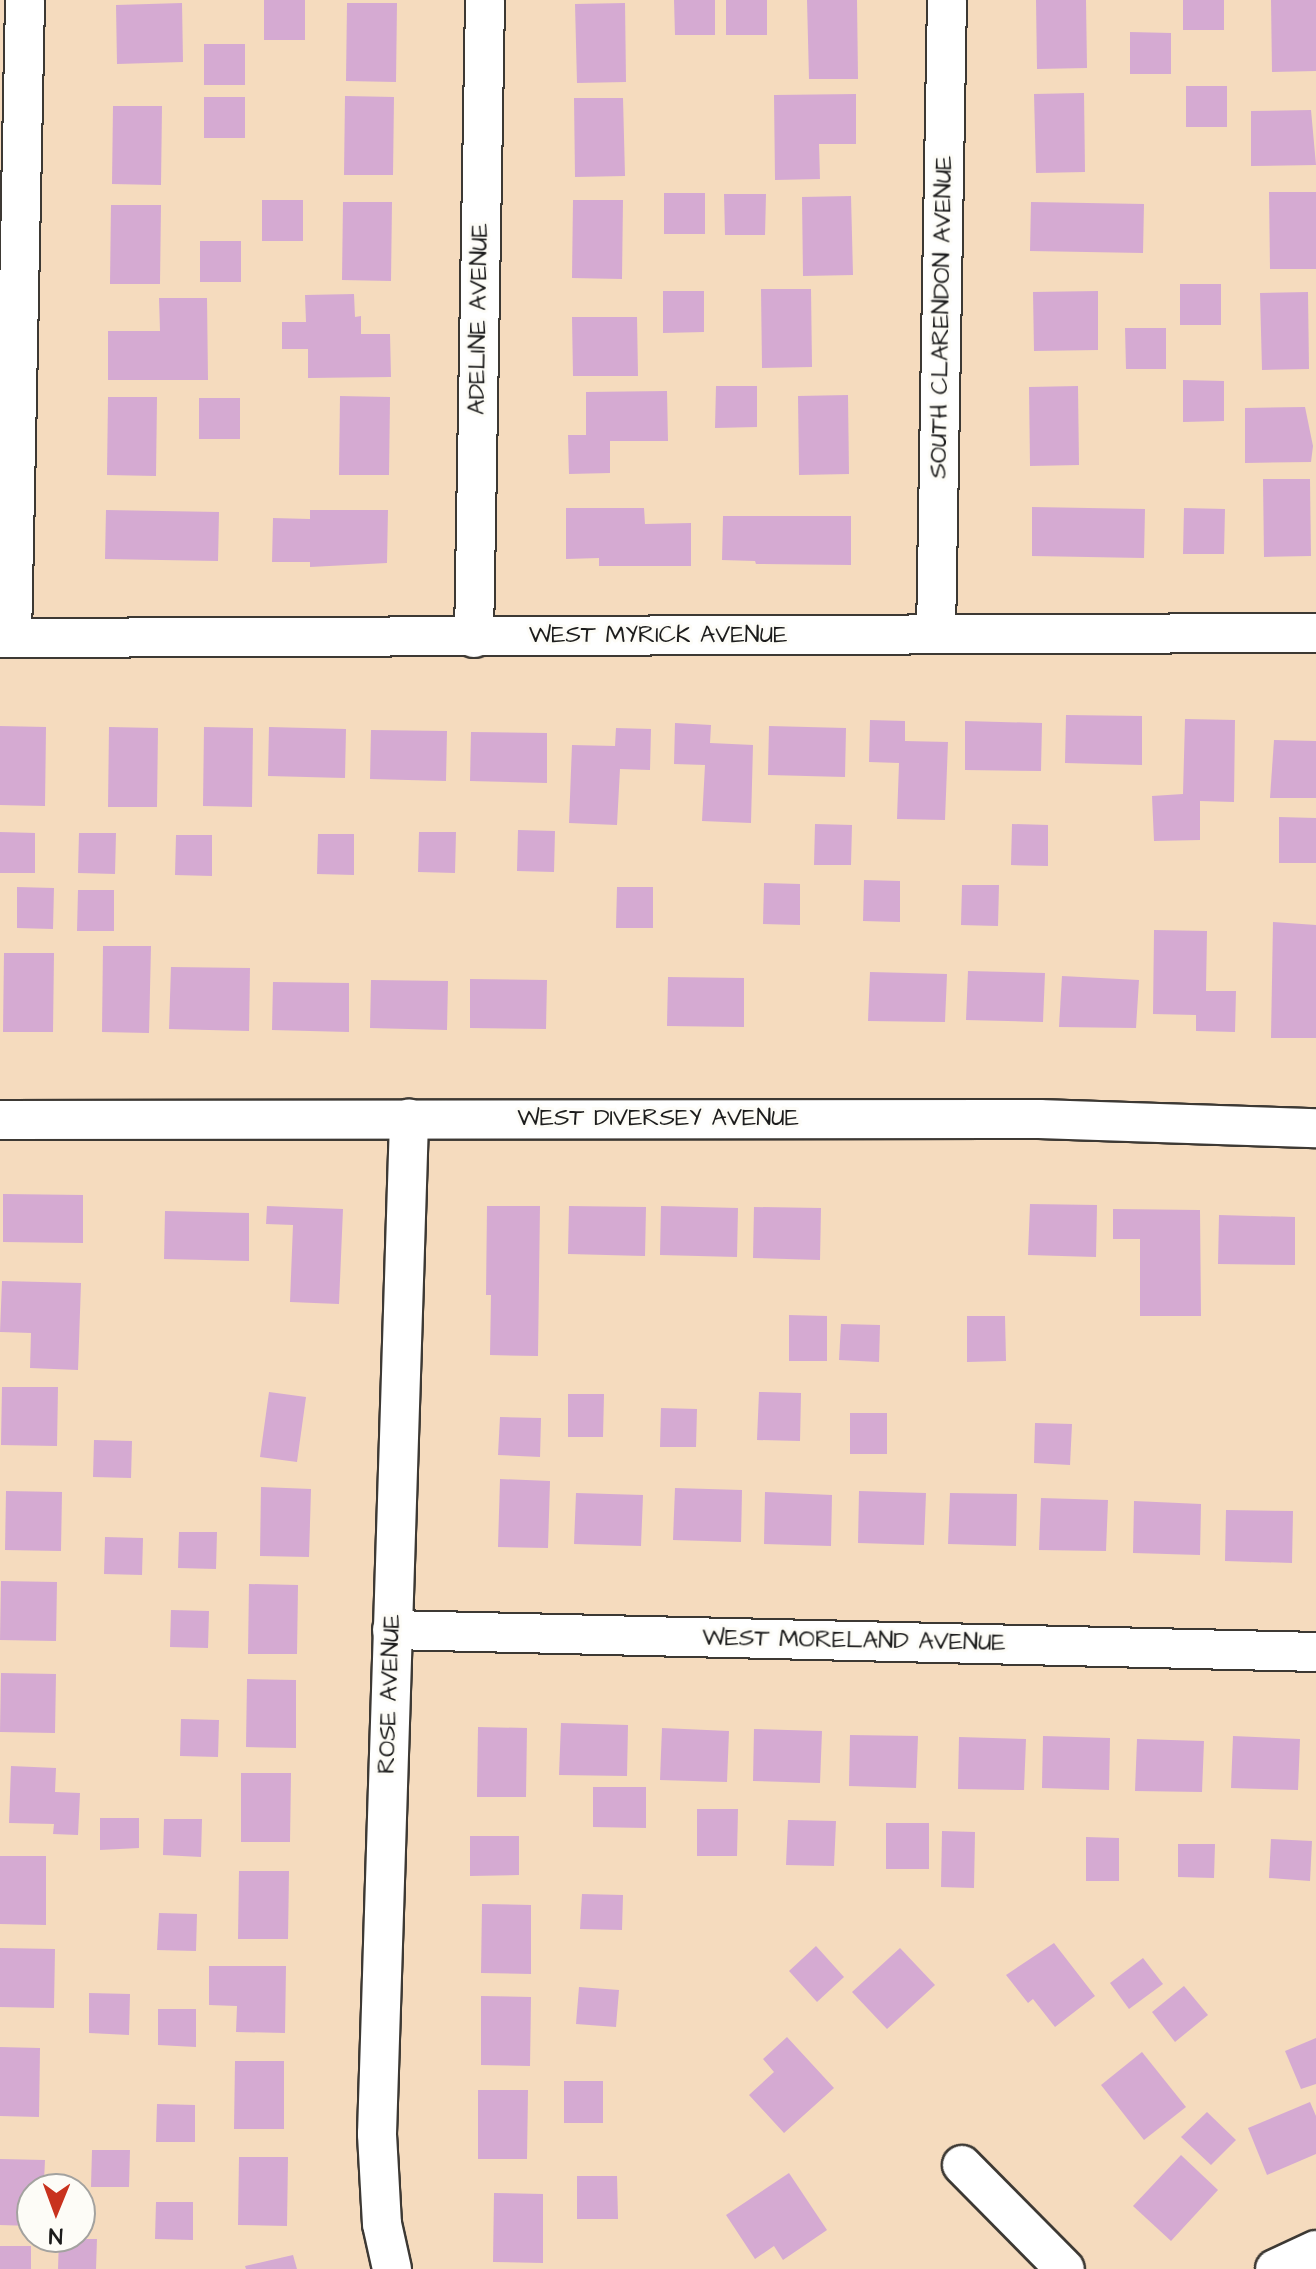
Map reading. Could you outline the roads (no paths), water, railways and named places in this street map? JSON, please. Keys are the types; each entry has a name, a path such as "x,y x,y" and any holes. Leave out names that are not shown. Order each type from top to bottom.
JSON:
{"street":[{"path":"6,638 25,0"},
{"name":"ADELINE AVENUE","path":"474,638 485,0"},
{"name":"SOUTH CLARENDON AVENUE","path":"936,634 947,0"},
{"name":"WEST MYRICK AVENUE","path":"6,638 1316,633"},
{"name":"ROSE AVENUE","path":"392,2269 382,2224 377,2134 409,1119"},
{"name":"WEST DIVERSEY AVENUE","path":"0,1120 1039,1119 1316,1128"},
{"name":"WEST MORELAND AVENUE","path":"392,1630 1316,1652"},
{"path":"962,2165 1065,2269"},
{"path":"1275,2269 1316,2250"}]}
